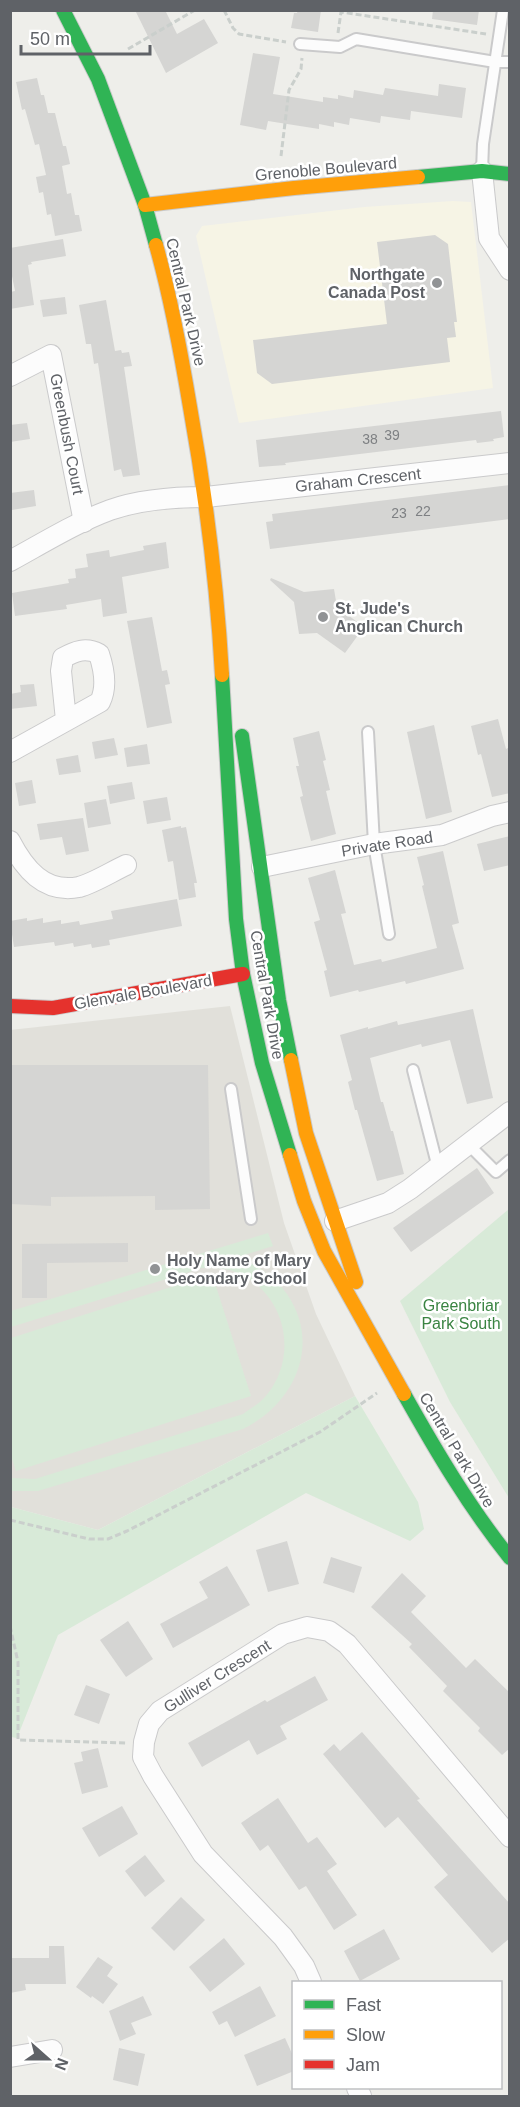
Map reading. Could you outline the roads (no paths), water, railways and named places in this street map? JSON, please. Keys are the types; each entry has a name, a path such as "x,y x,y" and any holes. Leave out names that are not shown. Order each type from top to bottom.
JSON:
{"street":[{"name":"Central Park Drive","path":"63,10 98,80 145,205 160,259 184,370 206,496 219,616 236,919 243,974 262,1063 304,1202 324,1251 437,1454 482,1523 510,1558"},
{"name":"Grenoble Boulevard","path":"145,205 294,188 482,171 510,174"},
{"path":"482,171 489,238 510,270"},
{"name":"Greenbush Court","path":"10,376 51,355 84,522"},
{"name":"Graham Crescent","path":"10,561 111,509 162,498 206,496 510,463"},
{"name":"Central Park Drive","path":"219,616 239,718 275,969 306,1132 381,1355"},
{"path":"10,752 66,720"},
{"name":"Private Road","path":"262,867 374,844 442,835 492,816 510,812"},
{"path":"10,841 21,861 32,873 48,884 65,888 80,886 126,865"},
{"name":"Glenvale Boulevard","path":"10,1006 54,1008 275,969"},
{"path":"335,1221 388,1203 469,1145 510,1112"},
{"name":"Gulliver Crescent","path":"310,1981 304,1966 283,1937 203,1854 153,1776 144,1757 144,1742 149,1724 160,1711 283,1634 307,1627 329,1631 347,1644 510,1837"},
{"path":"10,2057 52,2050"}],"lane":[{"path":"482,171 483,144 503,10"},
{"path":"302,44 340,47 356,39 495,62 510,62"},
{"path":"368,732 374,844 389,934"},
{"path":"413,1070 438,1168"},
{"path":"231,1089 251,1219"},
{"path":"469,1145 496,1172 510,1160"}],"place":[{"name":"Northgate Canada Post","path":"437,283"},
{"name":"St. Jude's Anglican Church","path":"323,617"},
{"name":"Holy Name of Mary Secondary School","path":"155,1269"}],"park label":[{"name":"Greenbriar Park South","path":"461,1314"}]}
